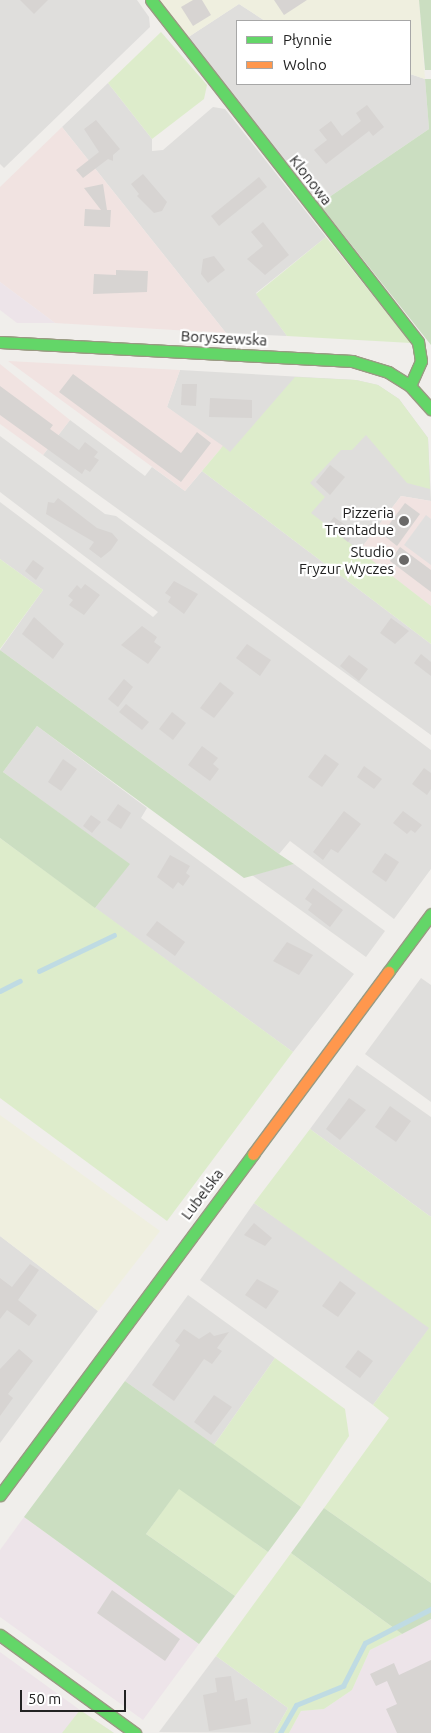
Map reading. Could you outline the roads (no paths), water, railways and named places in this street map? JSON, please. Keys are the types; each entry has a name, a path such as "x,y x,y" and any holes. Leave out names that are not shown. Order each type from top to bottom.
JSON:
{"street":[{"name":"Klonowa","path":"151,0 418,342 421,361 410,386"},
{"name":"Boryszewska","path":"0,342 352,361 372,365 410,386 431,409"},
{"name":"Lubelska","path":"0,1495 431,914"},
{"path":"0,1635 135,1733"}],"waterway":[{"path":"39,971 114,935"},
{"path":"0,991 20,981"},
{"path":"280,1733 296,1705 343,1686 365,1643 431,1609"}],"place":[{"name":"Pizzeria Trentadue","path":"404,521"},
{"name":"Studio Fryzur Wyczes","path":"404,560"}]}
